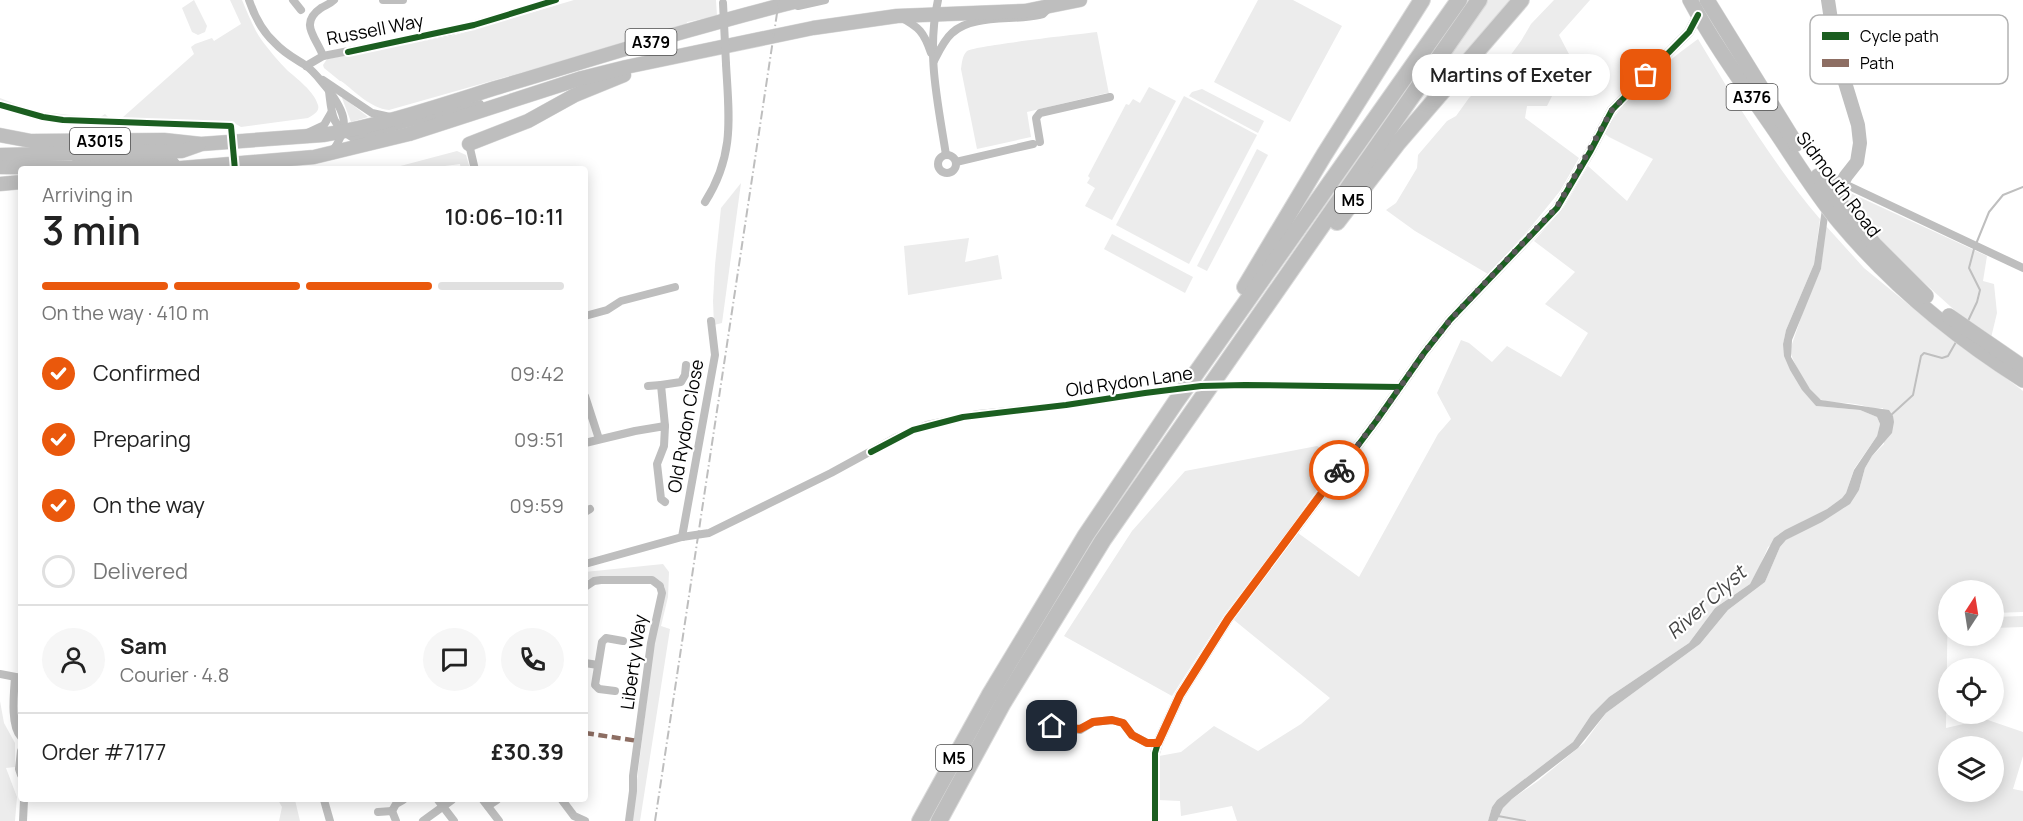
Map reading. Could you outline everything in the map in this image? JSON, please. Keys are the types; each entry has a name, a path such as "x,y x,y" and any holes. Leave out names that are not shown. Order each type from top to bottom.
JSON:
{"highway":[{"name":"M5","path":"1175,404 1185,380 1422,0"},
{"name":"M5","path":"920,821 988,696 1086,535 1175,404 1459,0"},
{"name":"M5","path":"939,821 1003,703 1103,540 1479,0"},
{"name":"M5","path":"1194,408 1249,346 1364,186 1521,0"},
{"name":"Sidmouth Road","path":"1690,0 1711,36 1824,184"},
{"name":"Sidmouth Road","path":"1707,0 1842,216 1902,288 2023,380"},
{"name":"Sidmouth Road","path":"1966,335 2023,367"}],"main road":[{"name":"A379","path":"176,165 201,144 343,132 802,0"},
{"name":"A379","path":"235,166 331,153 409,134 582,78 813,28 897,16 937,4 1025,11 1080,0"},
{"name":"A379","path":"469,144 528,121 575,95 663,60"},
{"name":"A3015","path":"0,135 31,141 164,140 201,144"},
{"name":"A379","path":"0,155 201,166"},
{"name":"A379","path":"0,167 18,167"},
{"path":"0,184 18,182"}],"street":[{"path":"249,0 267,35 284,52 372,113 396,118"},
{"path":"292,0 301,10"},
{"path":"323,56 318,43 311,34 311,22 320,9 334,0"},
{"path":"383,0 403,0"},
{"name":"Russell Way","path":"306,66 323,56 452,31 556,0"},
{"path":"785,4 799,6 825,0"},
{"path":"705,202 714,188 726,153 729,127 722,1"},
{"path":"937,4 933,62 935,96 946,155"},
{"path":"933,62 949,35 960,26 980,20 1039,15 1050,7"},
{"path":"1155,821 1155,753 1158,743 1180,695 1228,619 1450,320 1557,207 1612,110 1689,32 1698,15"},
{"path":"897,16 917,26 923,34 933,62"},
{"path":"1689,32 1698,30 1711,36"},
{"path":"318,77 340,106 345,122 340,141 331,153"},
{"path":"329,91 331,113 335,124 353,138 493,101 515,100"},
{"path":"956,162 1036,143 1036,118 1040,114 1110,97"},
{"path":"299,137 324,125 331,113"},
{"path":"469,144 474,166"},
{"path":"946,155 952,156 956,162 951,173 942,172 938,164 939,160 946,155"},
{"path":"1824,184 1852,187 2023,268"},
{"path":"588,314 607,310 621,301 675,287"},
{"name":"Old Rydon Close","path":"682,537 715,355 711,321"},
{"path":"648,386 681,382 686,372 686,364"},
{"path":"661,385 665,426 664,446 657,464 661,500 665,502"},
{"name":"Old Rydon Lane","path":"588,563 682,537 709,533 895,438 927,425 963,417 1201,386 1400,387"},
{"path":"588,405 600,439"},
{"path":"588,443 665,426"},
{"name":"Liberty Way","path":"588,585 601,580 652,580 660,586 662,593 651,643 629,821"},
{"path":"615,691 596,687 598,665 606,638 623,640"},
{"path":"588,663 598,665"},
{"path":"0,674 18,677 14,723 18,733"},
{"path":"1052,726 1080,729 1093,722 1112,720 1123,723 1132,735 1147,743 1158,743"},
{"path":"23,821 24,802"},
{"path":"325,802 330,821"},
{"path":"392,812 399,802"},
{"path":"564,802 574,816 585,821"},
{"path":"423,821 441,803 454,821"},
{"path":"486,803 499,821"},
{"path":"378,812 392,812"},
{"path":"392,812 396,821"}],"shaded area":[{"path":"194,0 207,26 205,32 198,35 192,32 182,8"},
{"path":"230,0 242,0 263,42 284,67 313,95 318,107 314,114 308,118 241,127 234,123 85,120 27,110 0,102 0,98 33,111 99,118 105,114 109,118 122,118 194,54 191,47 212,38 214,41 241,24"},
{"path":"574,0 716,0 717,16 687,22 686,25 658,34 389,110 382,109 364,99 323,65 327,59 455,35"},
{"path":"1258,0 1293,0 1342,26 1290,122 1214,82"},
{"path":"1484,0 1521,0 1467,65 1446,52"},
{"path":"1554,0 1590,0 1559,35 1571,58 1547,106 1527,106 1525,118 1579,158 1560,191 1488,274 1415,231 1386,210 1396,203 1417,168 1418,155 1447,121 1456,116 1469,98 1507,60 1531,24"},
{"path":"1097,32 1109,94 1027,112 1031,137 977,149 961,69 963,57 967,51 1006,43"},
{"path":"1698,39 1770,154 1820,219 1814,264 1786,330 1783,344 1816,406 1860,410 1877,417 1880,424 1877,436 1854,469 1846,493 1827,509 1803,521 1768,547 1750,584 1715,608 1689,643 1609,697 1591,715 1573,742 1497,800 1492,807 1488,821 1237,821 1232,806 1181,816 1180,801 1158,800 1159,756 1181,752 1214,726 1258,751 1301,724 1330,698 1234,620 1298,533 1359,577 1438,434 1451,419 1437,393 1461,340 1469,343 1492,362 1507,346 1561,377 1588,333 1545,304 1575,272 1534,241 1564,207 1588,166 1627,201 1653,159 1604,133 1623,106 1646,81"},
{"path":"1149,87 1176,101 1112,220 1085,206 1095,188 1087,183 1090,178 1088,176 1126,104 1129,105 1133,99 1140,103"},
{"path":"1202,89 1264,121 1258,133 1189,96 1192,92"},
{"path":"1184,96 1257,135 1189,264 1116,225"},
{"path":"342,98 344,98 368,117 351,122"},
{"path":"1257,149 1268,155 1207,271 1197,266"},
{"path":"457,151 466,155 469,166 460,166 460,164 400,166"},
{"path":"741,183 722,323 714,325 715,265 721,208"},
{"path":"1844,190 1987,256 1983,281 1994,284 1997,313 1990,342 1880,243 1841,197"},
{"path":"1822,209 1828,216 1821,269 1792,340 1791,357 1810,389 1821,400 1889,410 1894,422 1892,433 1872,456 1865,468 1859,490 1850,504 1822,522 1786,540 1780,547 1765,582 1728,610 1700,644 1606,713 1578,748 1512,799 1503,808 1497,821 1488,821 1492,807 1497,800 1573,742 1591,715 1609,697 1689,643 1715,608 1750,584 1774,538 1827,509 1846,493 1854,470 1877,436 1880,424 1877,417 1860,410 1816,406 1802,390 1784,356 1783,344 1786,330 1814,264"},
{"path":"1826,226 1864,268 1947,336 2023,391 2023,612 2004,613 2004,580 1938,580 1938,646 1947,646 1947,658 1938,658 1938,724 1946,724 1946,728 1963,724 2000,724 2023,732 2023,756 2013,789 2023,791 2023,821 1497,821 1503,808 1512,799 1584,743 1606,713 1700,644 1728,610 1765,582 1780,547 1786,540 1844,508 1859,490 1865,468 1872,456 1884,444 1883,408 1830,402 1822,400 1813,392 1794,362 1790,350 1821,269"},
{"path":"1112,234 1193,277 1185,293 1104,249"},
{"path":"969,238 965,262 998,255 1002,279 908,295 904,246"},
{"path":"1317,446 1339,459 1224,615 1172,696 1064,636 1132,531 1185,471"},
{"path":"663,564 669,572 668,597 661,626 670,629 640,821 632,821 653,650 665,587 659,580 588,580 588,572"},
{"path":"2023,616 2023,627 2004,628 2004,617"},
{"path":"0,701 4,723 15,743 15,767 6,768 17,797 15,821 0,821"},
{"path":"279,802 295,802 300,821 279,821 282,807"}],"waterway":[{"name":"River Clyst","path":"1828,0 1830,15"},
{"name":"River Clyst","path":"1830,204 1857,162 1860,143 1858,125 1845,84"},
{"path":"1976,244 1989,212 2003,195 2023,187"},
{"path":"1968,321 1980,290 1969,268 1974,249"},
{"path":"1890,416 1913,395 1921,356 1924,353 1942,358 1948,356 1956,342"},
{"path":"1498,816 1525,821"}],"railway":[{"path":"655,821 779,0"}],"marked path":[{"path":"588,733 638,741"}],"cycle path":[{"path":"348,52 474,25 556,0"},
{"path":"1155,821 1155,753 1158,743 1180,695 1228,619 1450,320 1557,208 1612,110 1689,32 1698,15"},
{"path":"0,105 63,120 231,126 235,166"},
{"path":"871,452 913,430 963,417 1201,386 1400,387"}],"way so far":[{"path":"1339,470 1450,320 1479,292 1557,207 1612,110 1646,75"}],"place":[{"name":"Martins of Exeter","path":"1646,75"}],"route":[{"path":"1052,726 1080,729 1093,722 1112,720 1123,723 1132,735 1147,743 1158,743 1180,695 1228,619 1339,470"}]}
